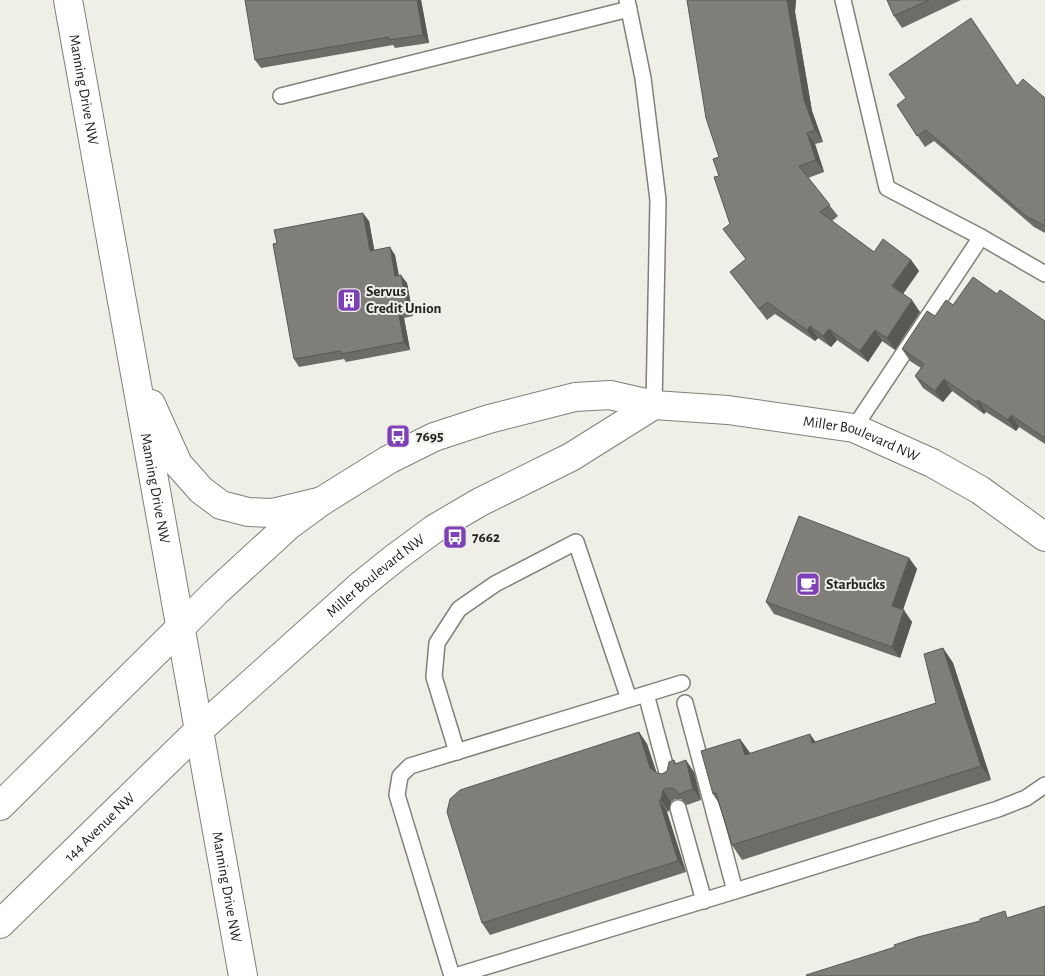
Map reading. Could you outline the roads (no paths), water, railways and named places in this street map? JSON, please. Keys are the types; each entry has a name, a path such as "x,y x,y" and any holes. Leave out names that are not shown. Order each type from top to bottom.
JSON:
{"main road":[{"name":"Manning Drive NW","path":"68,0 243,976"},
{"path":"134,368 178,464 201,490 221,505 248,512 272,513 322,501"},
{"name":"Miller Boulevard NW","path":"180,628 288,526 322,501 396,456 434,437 489,419 575,397 610,395 654,404 728,410 854,428 932,463 980,490 1045,536"},
{"name":"Miller Boulevard NW","path":"198,731 360,586 434,529 480,502 571,457 654,404"},
{"path":"0,806 180,628"},
{"name":"144 Avenue NW","path":"0,924 198,731"}],"lane":[{"path":"843,0 887,188 981,237 1045,274"},
{"path":"281,96 628,5 643,78 658,200 654,404"},
{"path":"854,428 981,237"},
{"path":"457,752 434,677 437,643 459,609 495,584 576,542 629,700"},
{"path":"682,683 410,766 400,776 397,795 454,976 998,809 1026,798 1045,785"},
{"path":"646,694 668,776"},
{"path":"684,703 735,891"},
{"path":"678,808 704,900"}],"place":[{"name":"Servus Credit Union","path":"349,300"},
{"name":"7695","path":"398,436"},
{"name":"7662","path":"455,537"},
{"name":"Starbucks","path":"808,584"}]}
